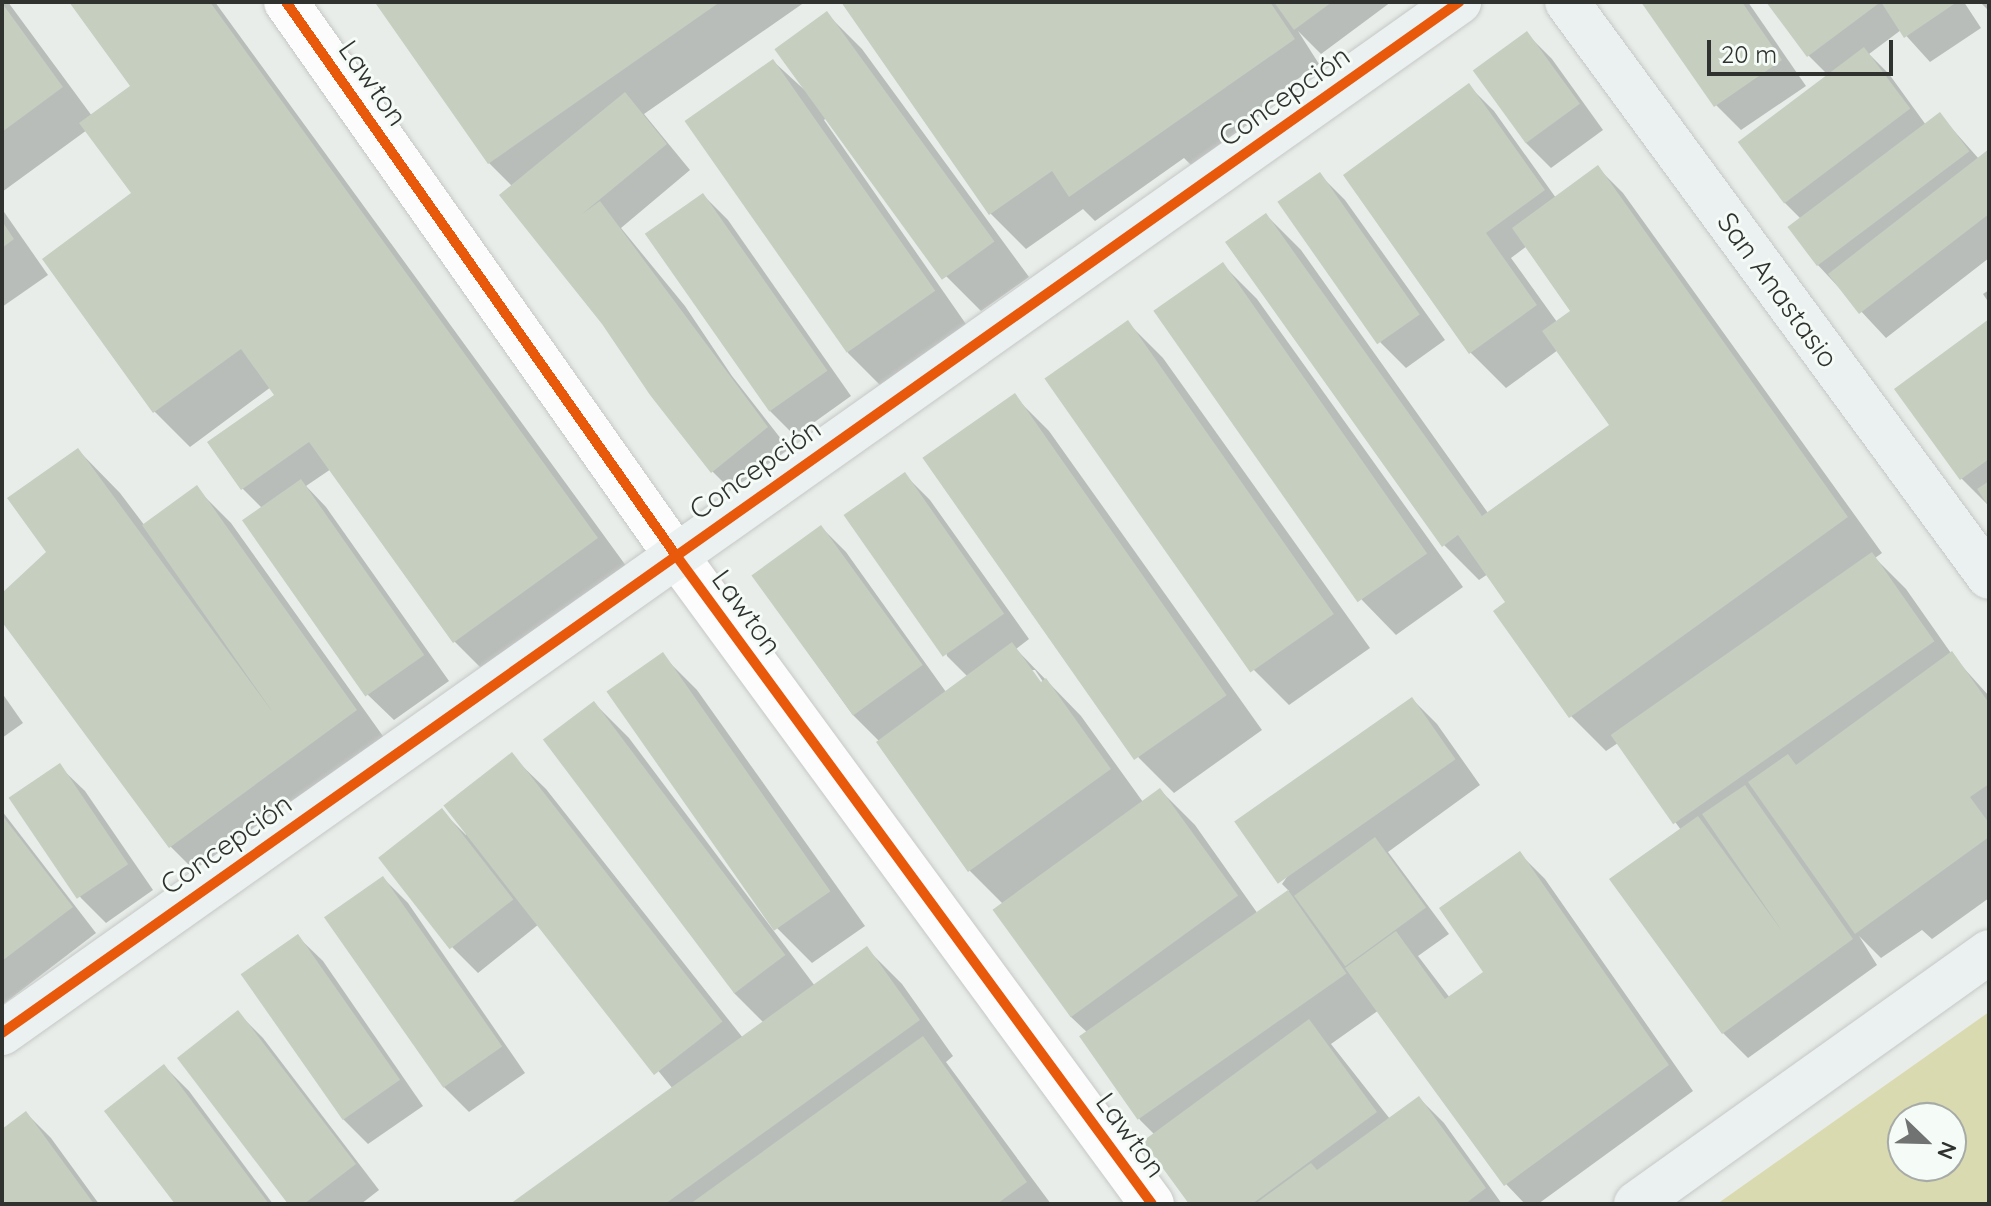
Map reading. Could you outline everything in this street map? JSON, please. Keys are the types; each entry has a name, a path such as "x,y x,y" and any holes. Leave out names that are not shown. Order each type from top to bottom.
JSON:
{"street":[{"name":"Lawton","path":"286,2 675,554 1152,1204"},
{"name":"Concepción","path":"2,1033 1459,2"},
{"name":"San Anastasio","path":"1567,2 1989,577"},
{"path":"1636,1204 1989,952"}],"green space":[{"path":"1989,1012 1989,1204 1717,1204"}],"building":[{"path":"69,2 210,2 598,538 453,643 309,442 241,490 207,442 274,395 241,349 153,413 42,259 131,193 79,123 130,86"},
{"path":"720,2 488,164 376,4"},
{"path":"841,2 1270,2 1295,39 1069,197 1052,171 989,215"},
{"path":"1274,2 1332,2 1294,30"},
{"path":"1641,2 1742,2 1782,60 1714,107"},
{"path":"1766,2 1876,2 1878,4 1807,57"},
{"path":"1881,2 1957,2 1904,38"},
{"path":"2,3 63,87 2,132"},
{"path":"827,11 995,242 942,280 774,49"},
{"path":"1527,31 1580,104 1526,143 1473,70"},
{"path":"1864,47 1910,108 1784,204 1738,142"},
{"path":"773,59 935,291 847,353 685,121"},
{"path":"1469,83 1545,190 1486,233 1537,305 1469,354 1343,175"},
{"path":"625,92 667,144 582,214 600,201 768,427 711,473 650,395 602,324 499,195"},
{"path":"1940,112 1969,151 1817,266 1787,227"},
{"path":"1989,149 1989,214 1859,314 1828,274"},
{"path":"1598,165 1848,517 1569,718 1493,611 1505,602 1458,535 1442,547 1225,242 1266,213 1482,516 1609,425 1542,331 1570,311 1512,228"},
{"path":"1320,172 1420,315 1377,344 1277,202"},
{"path":"703,193 827,371 769,411 645,234"},
{"path":"2,221 14,239 2,248"},
{"path":"1223,262 1427,554 1358,602 1153,311"},
{"path":"1989,319 1989,459 1960,480 1894,389"},
{"path":"1128,320 1334,614 1250,673 1044,379"},
{"path":"1015,393 1227,695 1134,760 922,458"},
{"path":"78,448 274,714 142,525 197,485 357,710 169,848 2,622 2,593 46,552 7,498"},
{"path":"905,472 1004,614 943,657 844,515"},
{"path":"301,479 424,655 365,696 242,520"},
{"path":"1989,481 1989,507 1977,489"},
{"path":"821,525 923,665 853,716 751,576"},
{"path":"1872,552 1935,641 1673,824 1611,735"},
{"path":"1012,642 1041,682 1046,678 1111,769 968,872 876,742"},
{"path":"1952,651 1989,703 1989,784 1970,797 1989,823 1989,837 1855,934 1748,782 1788,754 1796,765"},
{"path":"663,652 830,891 774,931 606,692"},
{"path":"1412,697 1456,759 1278,884 1234,821"},
{"path":"594,701 785,955 734,993 543,740"},
{"path":"512,752 723,1021 654,1075 443,806"},
{"path":"60,763 128,864 77,899 9,798"},
{"path":"1745,785 1853,939 1722,1034 1609,879 1698,816 1782,931 1702,814"},
{"path":"1160,788 1238,896 1071,1017 993,910"},
{"path":"442,808 513,899 450,949 378,858"},
{"path":"2,815 73,907 2,961"},
{"path":"1375,837 1426,907 1345,966 1294,896"},
{"path":"1520,851 1669,1065 1504,1186 1345,968 1396,931 1445,999 1483,972 1439,908"},
{"path":"383,876 502,1046 443,1088 324,917"},
{"path":"1288,890 1347,974 1138,1120 1079,1036"},
{"path":"298,934 400,1080 343,1120 241,974"},
{"path":"867,946 920,1020 665,1204 510,1204"},
{"path":"238,1010 356,1164 304,1204 288,1204 177,1058"},
{"path":"1309,1019 1377,1112 1252,1204 1189,1204 1143,1141"},
{"path":"923,1036 1027,1182 997,1204 690,1204"},
{"path":"164,1064 269,1204 175,1204 104,1111"},
{"path":"1419,1096 1486,1188 1465,1204 1255,1204 1311,1163 1317,1170"},
{"path":"26,1111 94,1204 2,1204 2,1129"}],"cycle path":[{"path":"286,2 675,554 1152,1204"},
{"path":"2,1033 1459,2"}]}
